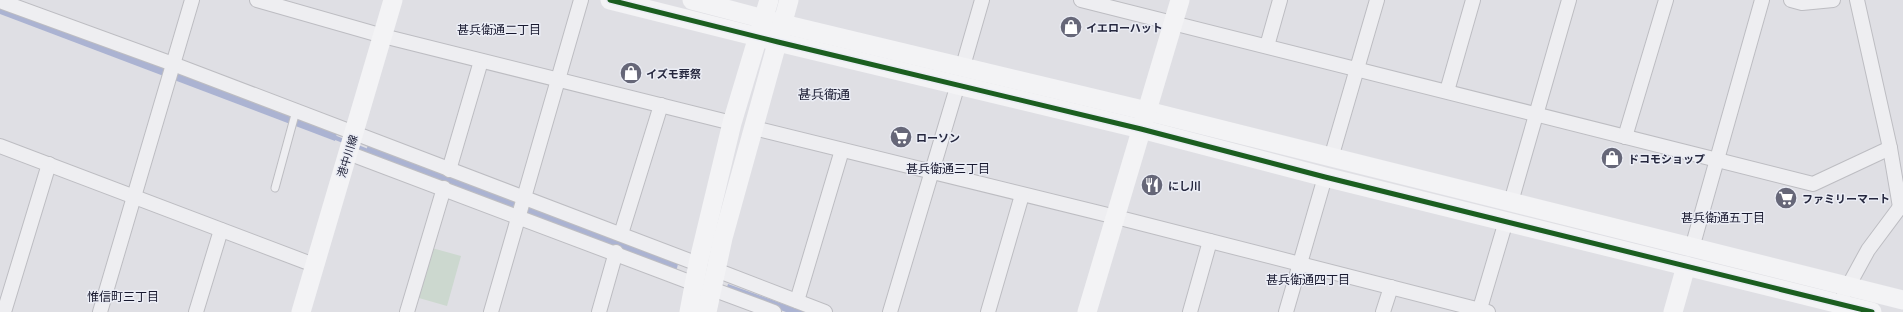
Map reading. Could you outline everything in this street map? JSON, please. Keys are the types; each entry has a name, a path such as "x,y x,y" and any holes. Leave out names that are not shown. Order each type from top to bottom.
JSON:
{"street":[{"path":"100,312 192,0"},
{"path":"257,0 383,36 732,123"},
{"name":"港中川線","path":"301,312 393,0"},
{"path":"491,312 581,0"},
{"path":"610,0 757,37 1141,129 1325,177 1686,266 1836,308 1872,312"},
{"path":"692,0 783,24 1147,111 1903,300"},
{"path":"690,312 703,286 732,123 768,0"},
{"path":"707,267 723,238 790,0"},
{"path":"963,66 982,0"},
{"path":"1081,0 1813,184 1890,148"},
{"path":"1088,312 1180,0"},
{"path":"1267,46 1280,0"},
{"path":"1331,158 1377,0"},
{"path":"1447,91 1473,0"},
{"path":"1511,202 1569,0"},
{"path":"1626,137 1666,0"},
{"path":"1692,248 1762,0"},
{"path":"1791,0 1802,3 1833,0"},
{"path":"1836,308 1868,250 1902,205 1857,0"},
{"path":"0,1 171,71 295,114 351,144 444,188 621,234 825,312"},
{"path":"449,170 481,60"},
{"path":"890,312 958,84"},
{"path":"621,234 661,105"},
{"path":"754,128 932,173 1116,217 1482,311 1506,221"},
{"path":"351,144 449,170 521,207 616,252 774,312"},
{"path":"0,146 314,265"},
{"path":"797,301 842,150"},
{"path":"4,312 49,164"},
{"path":"1286,312 1325,177"},
{"path":"407,312 444,188"},
{"path":"988,312 1022,194"},
{"path":"196,312 220,230"},
{"path":"1190,312 1210,241"},
{"path":"599,312 616,252"},
{"path":"1673,312 1686,266"},
{"path":"703,286 708,312"},
{"path":"1383,312 1391,287"}],"lane":[{"path":"275,188 295,114"}],"shaded area":[{"path":"432,248 461,256 447,306 419,298"}],"water":[{"path":"0,7 337,133 335,141 0,14"},
{"path":"368,144 515,201 513,208 366,152"},
{"path":"529,207 678,264 676,272 527,214"},
{"path":"728,284 805,312 786,312 726,290"}],"waterway":[{"path":"331,136 346,142"},
{"path":"355,146 370,152"}],"cycle path":[{"path":"610,0 1141,129 1325,177 1872,312"}],"place":[{"name":"イエローハット","path":"1071,27"},
{"name":"イズモ葬祭","path":"631,73"},
{"name":"ローソン","path":"901,137"},
{"name":"ドコモショップ","path":"1612,158"},
{"name":"にし川","path":"1152,185"},
{"name":"ファミリーマート","path":"1786,198"}],"district":[{"name":"甚兵衛通二丁目","path":"499,29"},
{"name":"甚兵衛通","path":"824,94"},
{"name":"甚兵衛通三丁目","path":"948,168"},
{"name":"甚兵衛通五丁目","path":"1723,217"},
{"name":"甚兵衛通四丁目","path":"1308,279"},
{"name":"惟信町三丁目","path":"123,296"}]}
